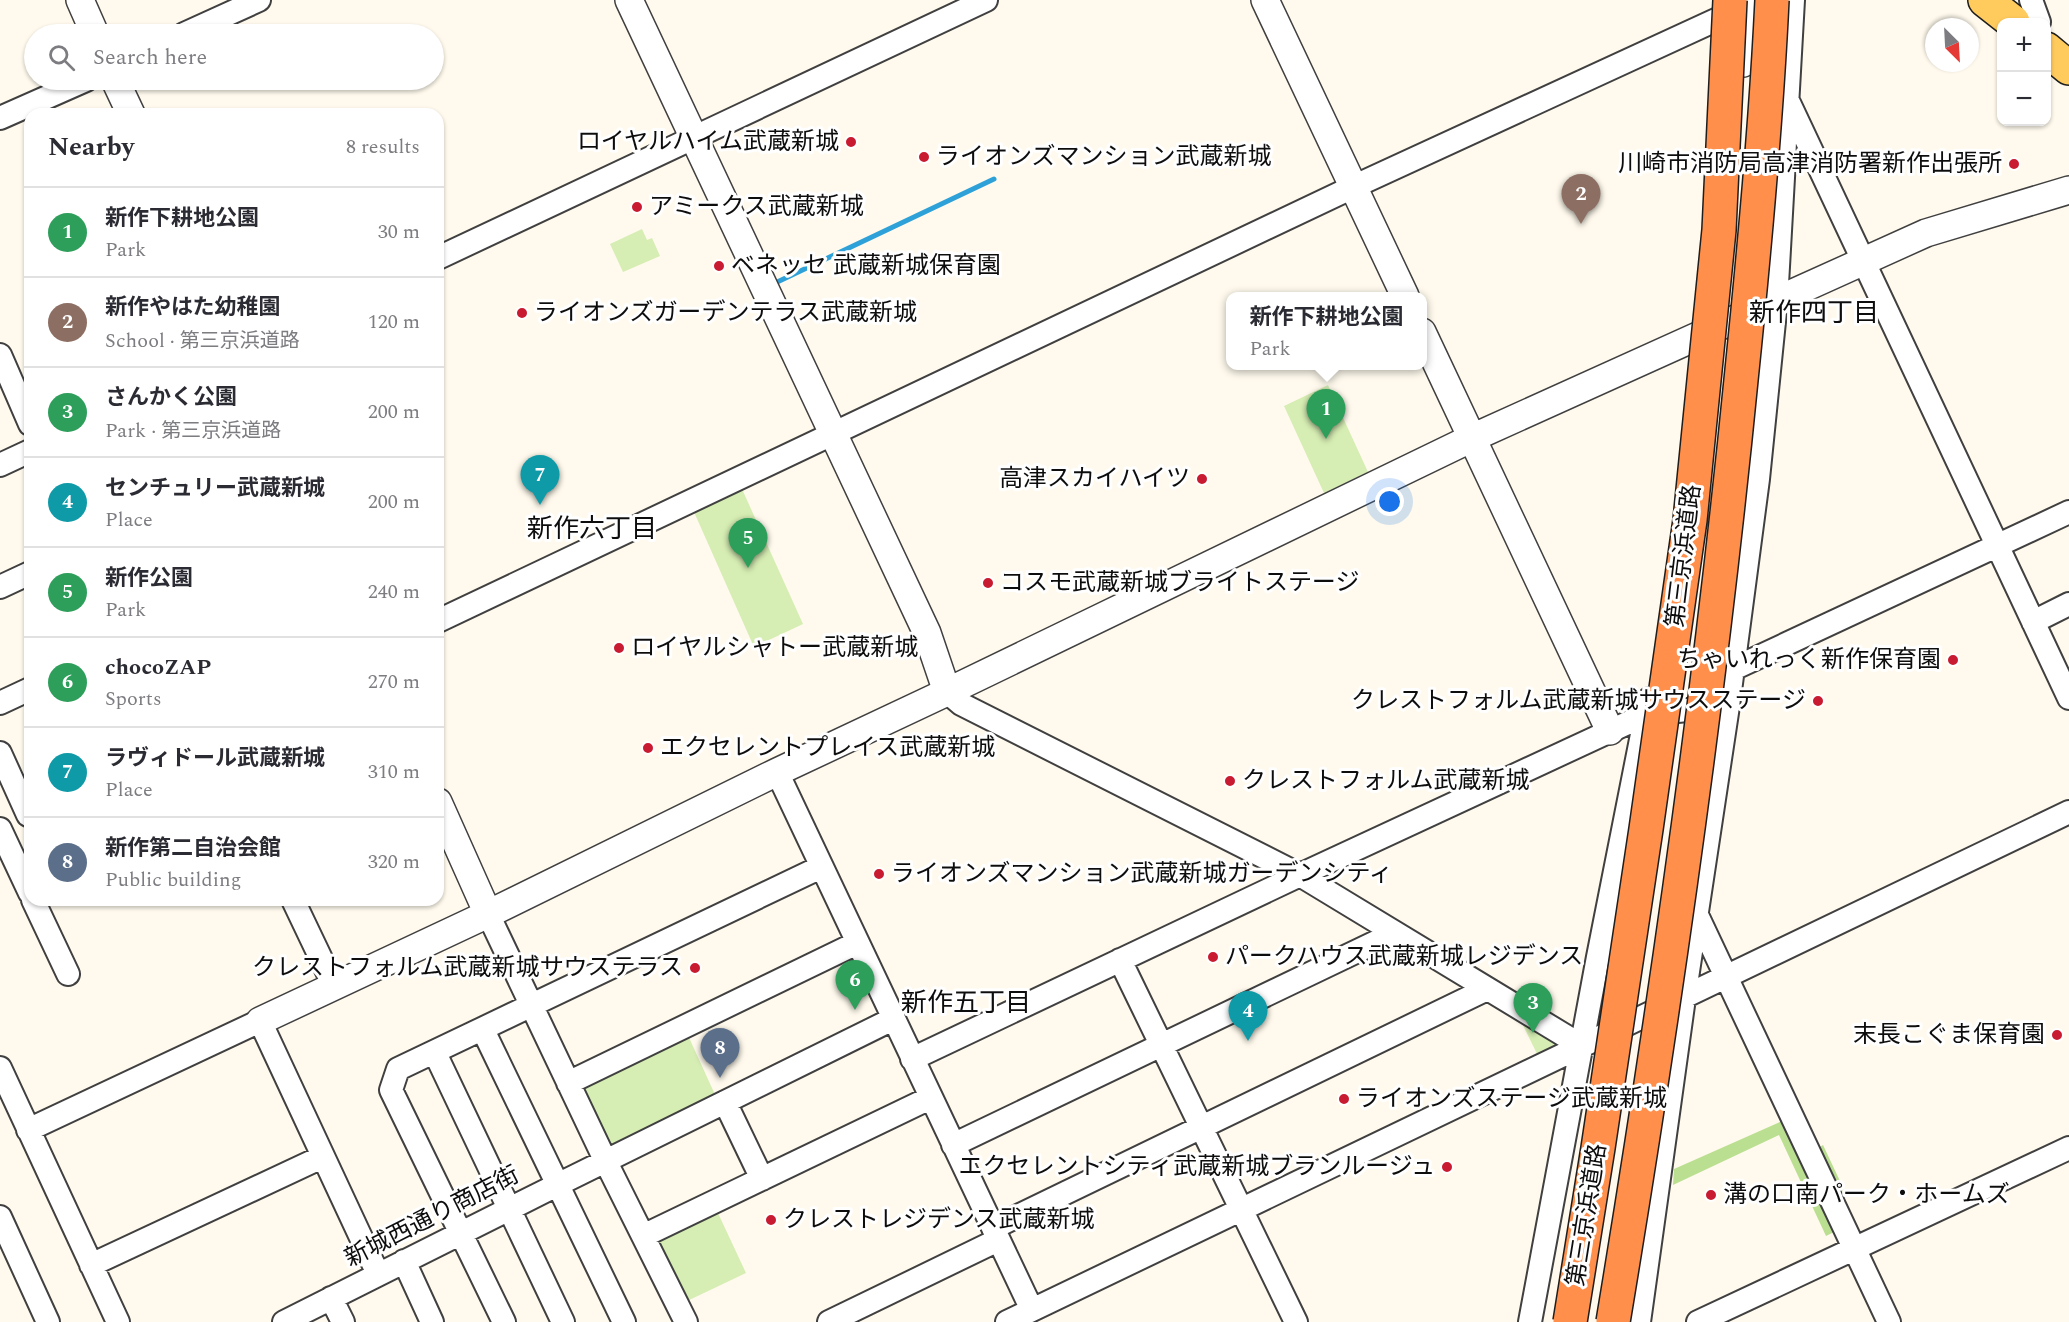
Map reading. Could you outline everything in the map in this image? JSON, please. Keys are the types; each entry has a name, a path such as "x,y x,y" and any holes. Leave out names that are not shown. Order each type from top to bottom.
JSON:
{"highway":[{"name":"第三京浜道路","path":"1613,1322 1664,996 1726,530 1756,234 1772,0"},
{"name":"第三京浜道路","path":"1570,1322 1641,864 1690,520 1719,230 1723,6"}],"main road":[{"path":"1985,0 2008,18"}],"street":[{"path":"80,0 91,24"},
{"path":"206,24 259,0"},
{"path":"629,0 927,633 947,692 961,704 1300,875 1582,1046"},
{"path":"444,255 986,0"},
{"path":"1265,0 1403,292"},
{"path":"1599,1322 1639,1019 1684,710 1716,534 1731,322 1747,0"},
{"path":"1731,322 1744,231 1758,0"},
{"path":"1639,1322 1757,489 1776,302 1793,0"},
{"path":"2031,0 2038,18"},
{"path":"444,618 1353,187 1723,6"},
{"path":"1530,1322 1647,714 1692,395 1723,6"},
{"path":"0,118 63,90"},
{"path":"119,90 127,108"},
{"path":"1788,101 2069,698"},
{"path":"28,1130 488,914 777,772 1472,438 1926,233 2069,189"},
{"path":"1427,343 1610,731"},
{"path":"0,355 24,410"},
{"path":"0,465 24,453"},
{"path":"1733,669 2069,512"},
{"path":"0,587 24,576"},
{"path":"2033,622 2069,604"},
{"path":"0,703 24,692"},
{"path":"912,1059 1647,714 1728,706"},
{"path":"0,753 24,804"},
{"path":"777,772 1032,1310"},
{"path":"1007,1322 2069,812"},
{"path":"444,815 568,1083 686,1322"},
{"path":"24,817 0,829 24,880"},
{"path":"504,1322 391,1090 398,1069 821,867"},
{"path":"36,906 68,974"},
{"path":"296,906 333,986"},
{"path":"1696,913 1889,1322"},
{"path":"953,1145 1395,933"},
{"path":"568,1083 857,943"},
{"path":"1120,960 1296,1322"},
{"path":"829,1322 1200,1127 1487,988"},
{"path":"1582,1322 1639,1019"},
{"name":"新城西通り商店街","path":"284,1322 893,1020"},
{"path":"260,1021 378,1274"},
{"path":"483,1030 624,1322"},
{"path":"435,1053 563,1322"},
{"path":"2,1077 118,1322"},
{"path":"643,1236 930,1098"},
{"path":"725,1102 762,1179"},
{"path":"1698,1322 2069,1148"},
{"path":"91,1265 322,1156"},
{"path":"0,1217 48,1322"},
{"path":"404,1261 432,1322"},
{"path":"331,1298 342,1322"}],"green space":[{"path":"642,229 647,240 652,238 660,256 623,272 610,244"},
{"path":"1328,385 1368,472 1324,493 1284,406"},
{"path":"742,489 803,624 754,647 694,512"},
{"path":"1521,1021 1559,1044 1560,1048 1539,1058"},
{"path":"686,1031 717,1099 614,1149 609,1146 580,1084"},
{"path":"1782,1121 1834,1232 1826,1236 1779,1135 1673,1185 1674,1169"},
{"path":"1823,1145 1847,1196 1842,1199 1817,1149"},
{"path":"717,1211 746,1273 685,1302 657,1244 659,1238"}],"waterway":[{"path":"773,284 994,179"}],"place":[{"name":"ロイヤルハイム武蔵新城","path":"851,142"},
{"name":"ライオンズマンション武蔵新城","path":"924,157"},
{"name":"川崎市消防局高津消防署新作出張所","path":"2014,164"},
{"name":"アミークス武蔵新城","path":"637,207"},
{"name":"新作やはた幼稚園","path":"1581,224"},
{"name":"ベネッセ 武蔵新城保育園","path":"719,266"},
{"name":"ライオンズガーデンテラス武蔵新城","path":"522,313"},
{"name":"新作下耕地公園","path":"1326,439"},
{"name":"高津スカイハイツ","path":"1202,479"},
{"name":"ラヴィドール武蔵新城","path":"540,505"},
{"name":"新作公園","path":"748,568"},
{"name":"コスモ武蔵新城ブライトステージ","path":"988,583"},
{"name":"ロイヤルシャトー武蔵新城","path":"619,648"},
{"name":"ちゃいれっく新作保育園","path":"1953,660"},
{"name":"クレストフォルム武蔵新城サウスステージ","path":"1818,701"},
{"name":"エクセレントプレイス武蔵新城","path":"648,748"},
{"name":"クレストフォルム武蔵新城","path":"1230,781"},
{"name":"ライオンズマンション武蔵新城ガーデンシティ","path":"879,874"},
{"name":"パークハウス武蔵新城レジデンス","path":"1213,957"},
{"name":"クレストフォルム武蔵新城サウステラス","path":"695,968"},
{"name":"chocoZAP","path":"855,1010"},
{"name":"さんかく公園","path":"1533,1033"},
{"name":"末長こぐま保育園","path":"2057,1035"},
{"name":"センチュリー武蔵新城","path":"1248,1041"},
{"name":"新作第二自治会館","path":"720,1078"},
{"name":"ライオンズステージ武蔵新城","path":"1344,1099"},
{"name":"エクセレントシティ武蔵新城ブランルージュ","path":"1447,1167"},
{"name":"溝の口南パーク・ホームズ","path":"1711,1195"},
{"name":"クレストレジデンス武蔵新城","path":"771,1220"}],"district":[{"name":"新作四丁目","path":"1814,313"},
{"name":"新作六丁目","path":"592,529"},
{"name":"新作五丁目","path":"966,1003"}]}
